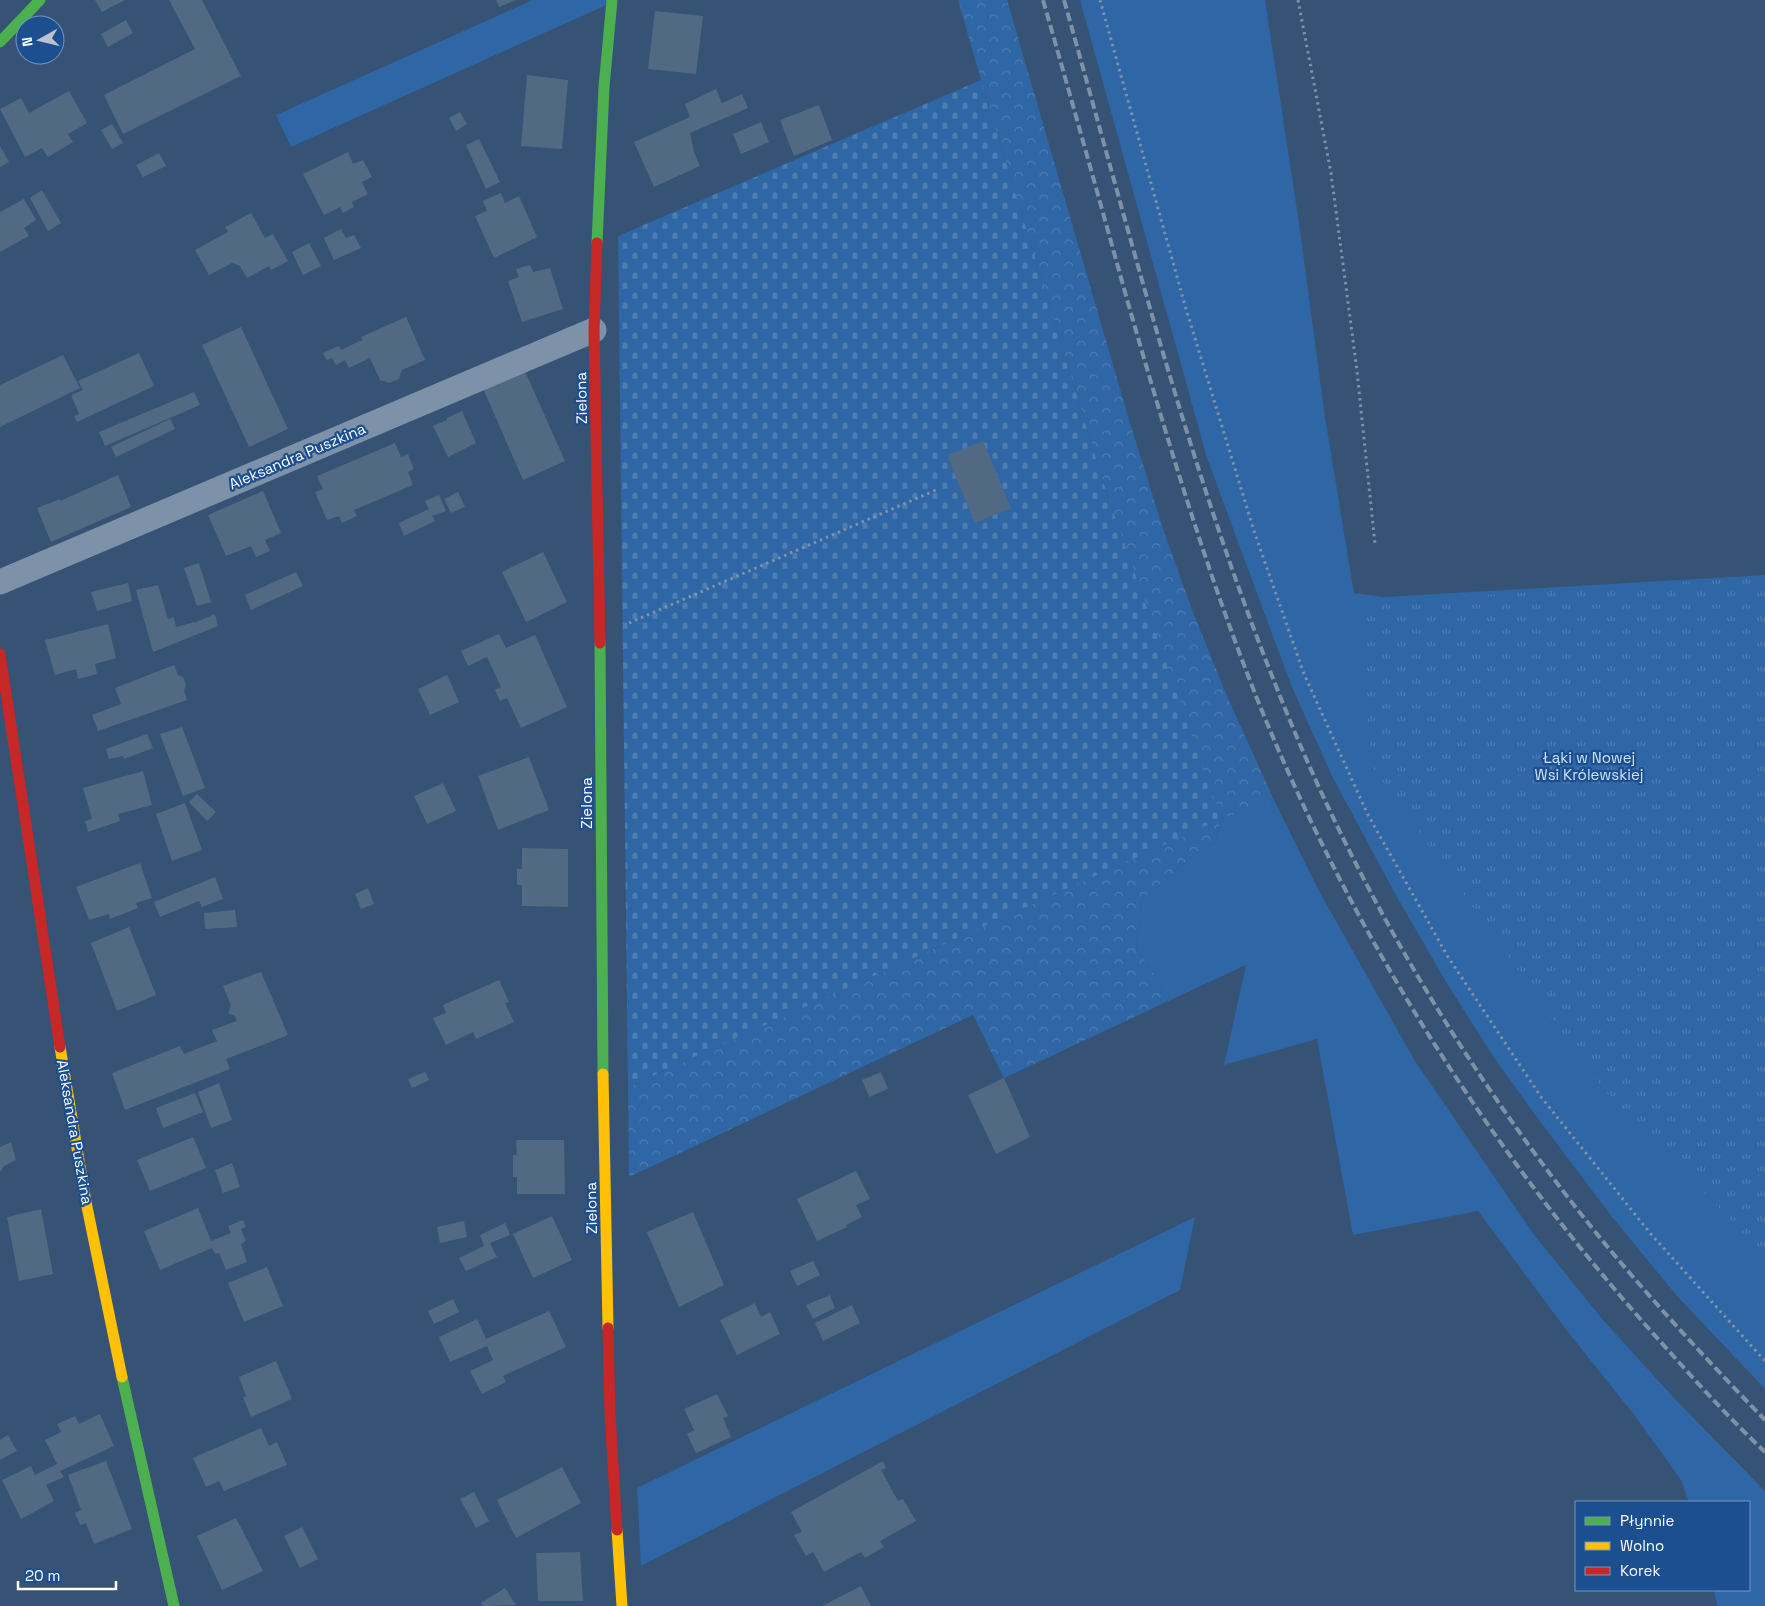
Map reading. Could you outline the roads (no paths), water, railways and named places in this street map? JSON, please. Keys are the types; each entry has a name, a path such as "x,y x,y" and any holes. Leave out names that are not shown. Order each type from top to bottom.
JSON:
{"street":[{"path":"0,42 40,0"},
{"name":"Zielona","path":"612,0 601,146 594,330 600,636 603,1067 610,1414 622,1606"},
{"name":"Aleksandra Puszkina","path":"0,582 594,330"},
{"name":"Aleksandra Puszkina","path":"0,654 54,1011 77,1146 105,1295 174,1606"}],"railway":[{"path":"1043,0 1142,352 1203,550 1256,696 1294,785 1336,873 1383,958 1433,1041 1486,1122 1544,1201 1604,1277 1668,1350 1715,1402 1765,1452"},
{"path":"1064,0 1136,260 1214,518 1276,686 1306,759 1340,832 1376,903 1457,1040 1548,1171 1637,1282 1765,1420"}],"park label":[{"name":"Łąki w Nowej Wsi Królewskiej","path":"1589,766"}]}
